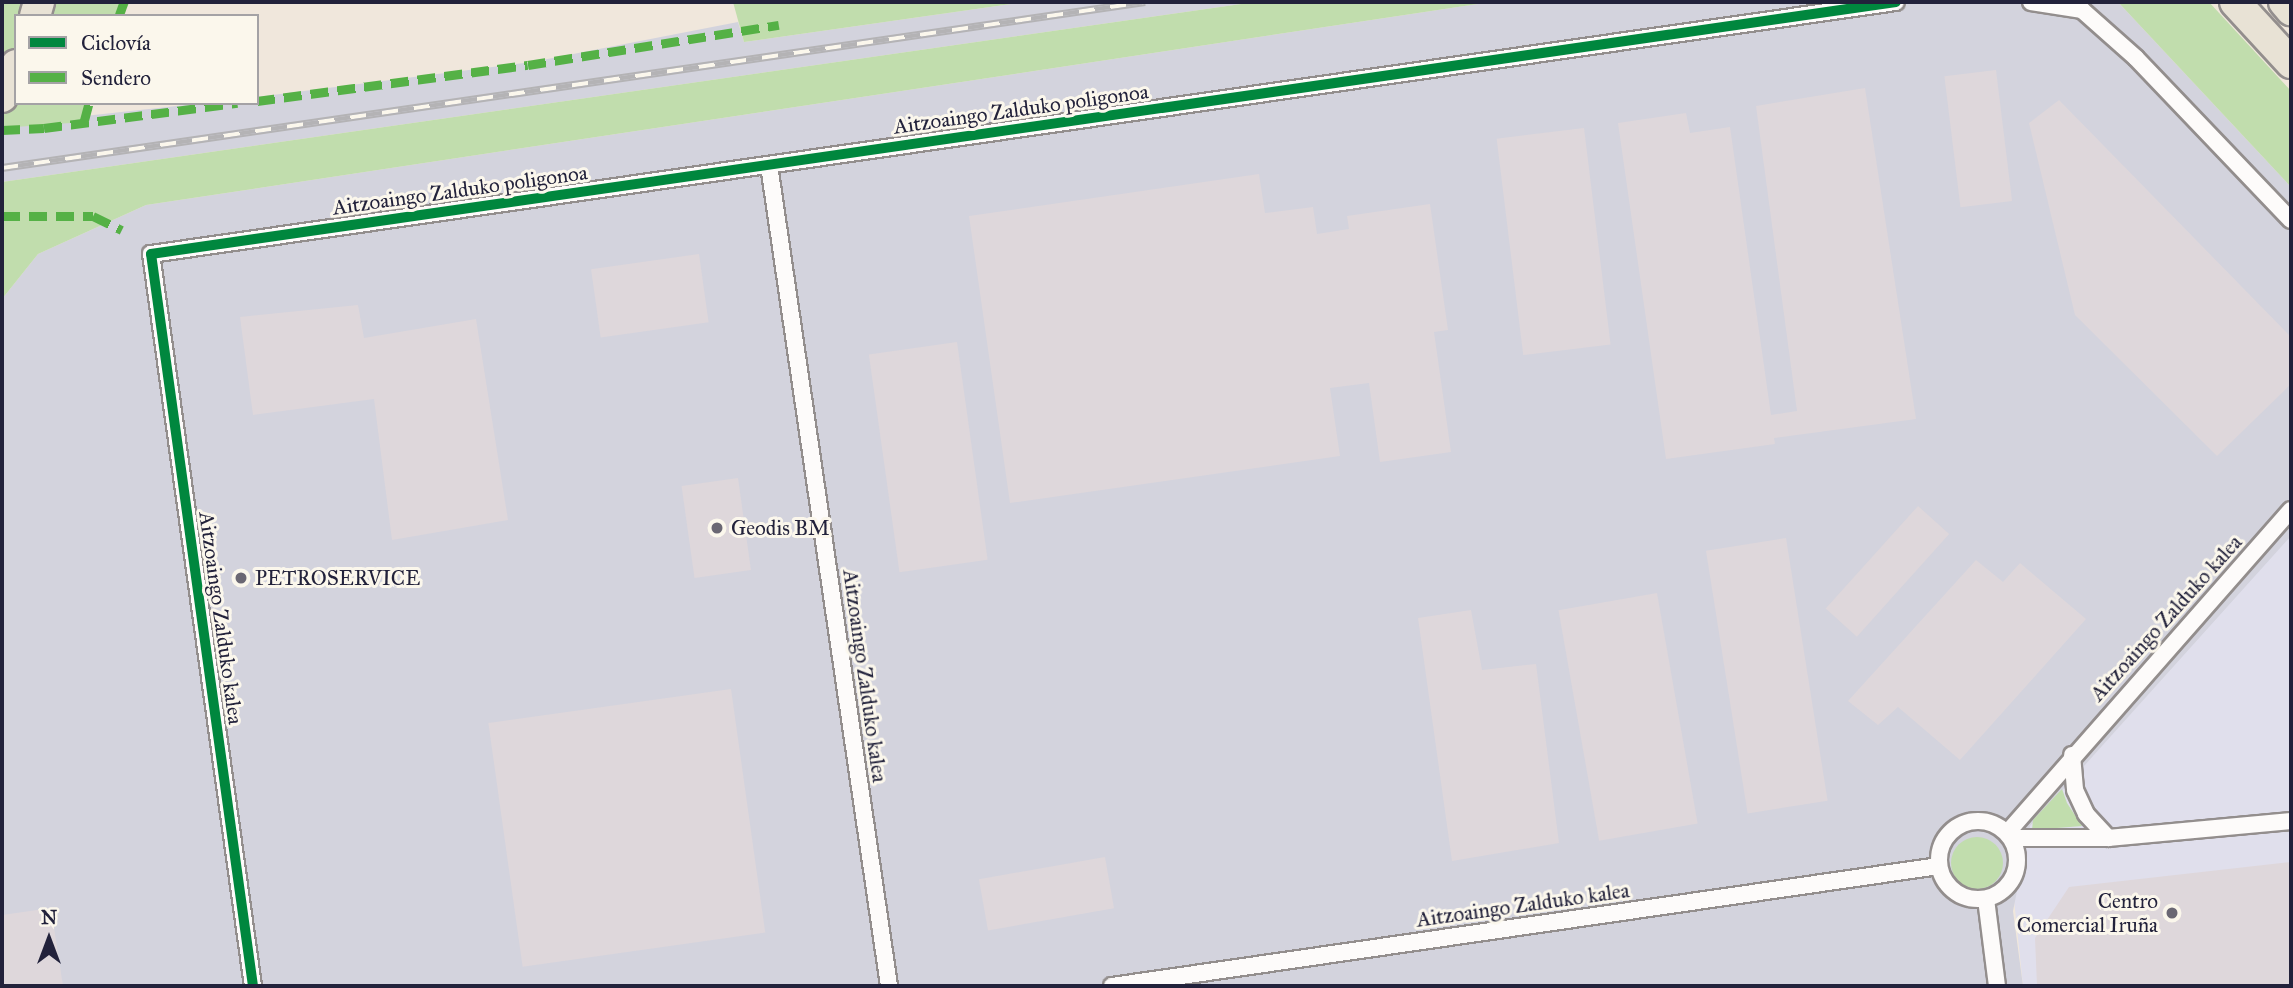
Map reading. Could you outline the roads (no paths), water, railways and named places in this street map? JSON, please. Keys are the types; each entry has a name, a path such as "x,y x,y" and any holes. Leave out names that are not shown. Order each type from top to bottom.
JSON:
{"highway":[{"path":"2235,2 2291,63"},
{"path":"2284,2 2291,10"},
{"path":"2,97 14,70"}],"street":[{"name":"Aitzoaingo Zalduko poligonoa","path":"152,254 1896,2"},
{"path":"2031,2 2081,10 2136,58 2291,220"},
{"name":"Aitzoaingo Zalduko kalea","path":"769,165 889,986"},
{"name":"Aitzoaingo Zalduko kalea","path":"152,254 253,986"},
{"name":"Aitzoaingo Zalduko kalea","path":"2009,836 2072,755 2291,510"},
{"path":"2072,755 2075,790 2086,814 2108,838"},
{"path":"1977,821 1996,825 2009,836 2018,864 2013,880 2004,890 1986,898 1972,899 1949,887 1939,866 1944,841 1964,824 1977,821"},
{"path":"2009,836 2108,838 2291,821"},
{"name":"Aitzoaingo Zalduko kalea","path":"1112,986 1939,866"},
{"path":"1986,898 1997,986"}],"railway":[{"path":"2,168 1145,2"}],"place":[{"name":"Geodis BM","path":"717,528"},
{"name":"PETROSERVICE","path":"241,578"},
{"name":"Centro Comercial Iruña","path":"2172,913"}]}
